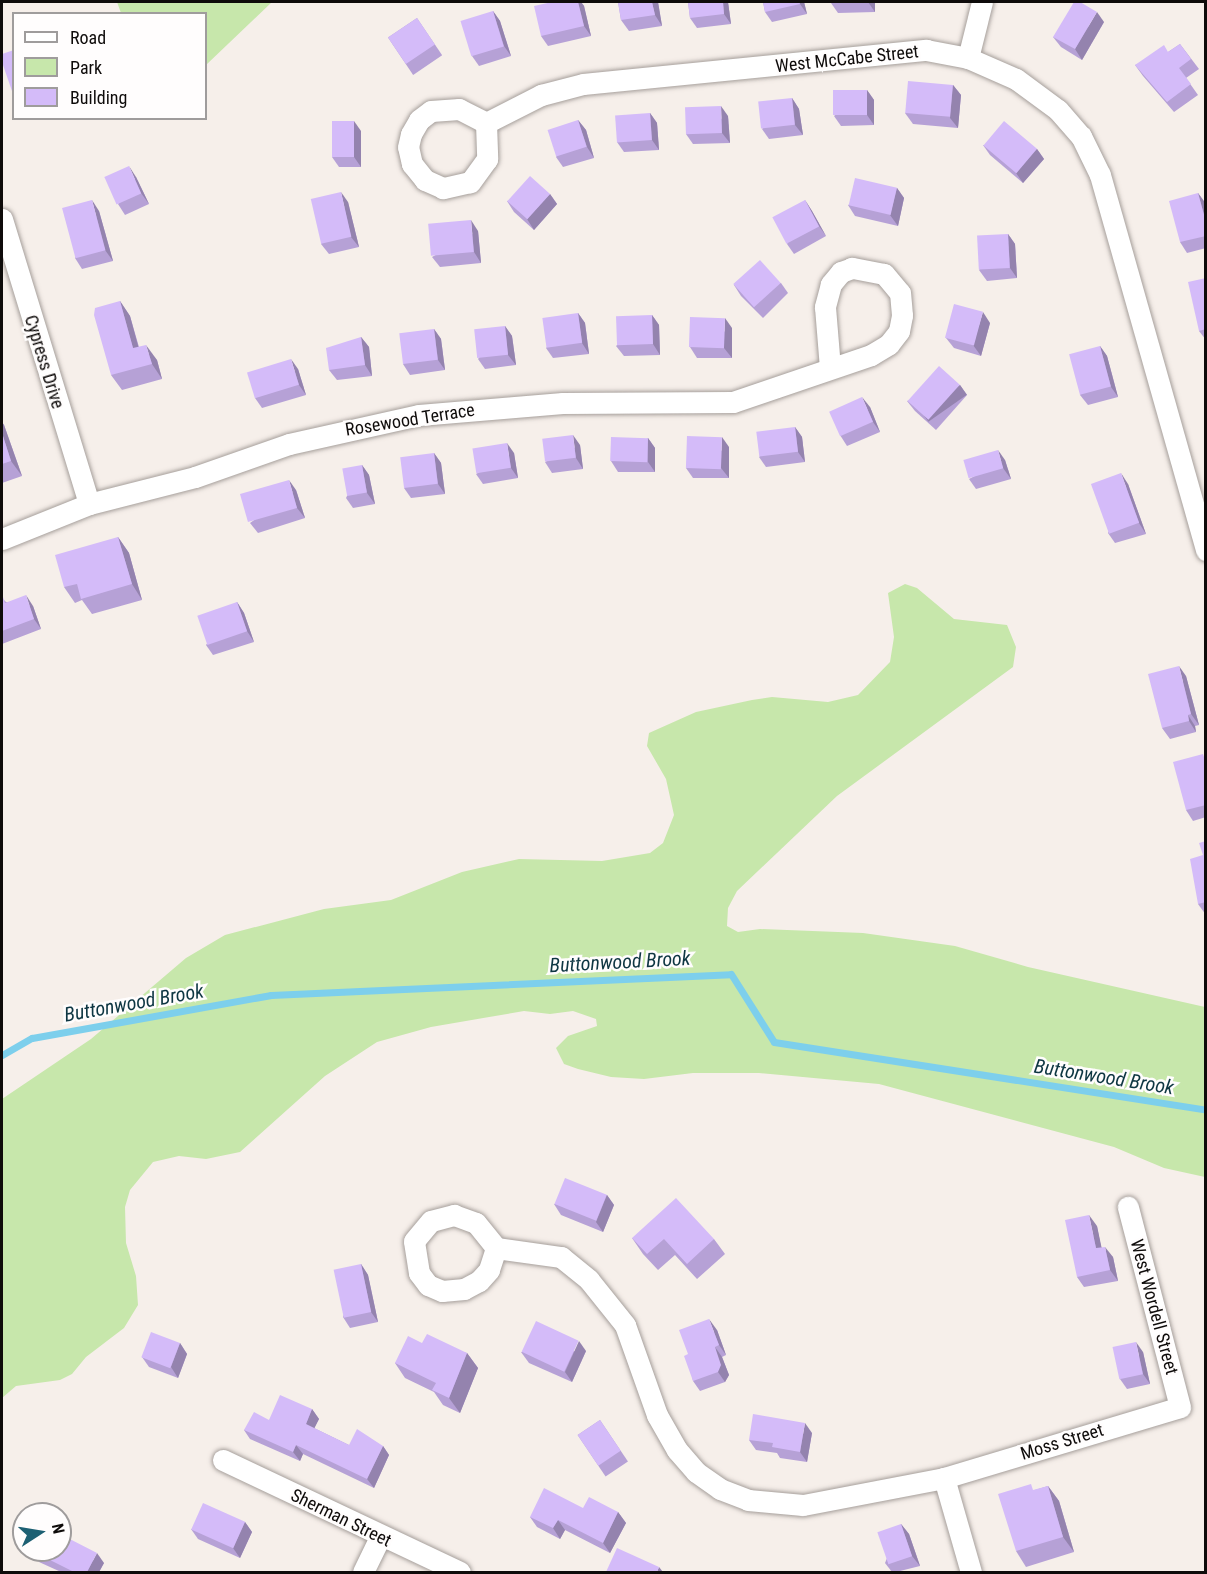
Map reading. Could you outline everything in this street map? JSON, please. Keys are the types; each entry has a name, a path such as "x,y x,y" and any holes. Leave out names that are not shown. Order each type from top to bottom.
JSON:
{"street":[{"path":"968,58 982,2"},
{"name":"West McCabe Street","path":"486,123 541,96 582,84 773,68 888,52 926,50 968,58 1016,79 1058,110 1081,136 1100,175 1206,550"},
{"name":"Cypress Drive","path":"2,219 89,504"},
{"name":"Rosewood Terrace","path":"2,539 89,504 195,477 289,444 419,415 563,403 733,402 871,355 889,344 899,331 900,293 884,274 852,268 841,272 831,284 825,307 830,368"},
{"name":"West Wordell Street","path":"1128,1207 1180,1407"},
{"name":"Moss Street","path":"496,1248 541,1251 561,1257 589,1280 625,1324 644,1386 669,1439 696,1472 720,1489 766,1504 803,1505 944,1478 1180,1407"},
{"name":"Sherman Street","path":"223,1460 380,1537 460,1572"},
{"path":"944,1478 971,1572"},
{"path":"363,1572 380,1537"}],"green space":[{"path":"117,2 272,2 207,64 207,12 121,12"},
{"path":"905,584 917,588 954,619 1007,625 1016,647 1013,667 837,796 737,891 728,908 727,926 738,932 760,929 863,933 955,946 1028,967 1205,1007 1205,1177 1164,1168 1114,1147 879,1084 759,1073 693,1073 644,1079 611,1077 578,1069 564,1064 556,1048 568,1036 597,1026 596,1019 573,1011 550,1014 524,1011 431,1027 377,1042 325,1076 240,1152 206,1159 179,1156 153,1162 130,1190 125,1207 126,1243 136,1276 138,1305 124,1328 86,1357 72,1374 60,1380 16,1386 2,1398 2,1099 91,1039 186,958 225,935 324,909 391,900 462,872 519,859 602,861 650,853 663,843 674,815 666,779 647,746 649,733 696,712 752,700 772,697 828,702 858,695 890,662 894,637 888,593"}],"building":[{"path":"552,2 578,2 584,26 541,36 534,6"},
{"path":"618,2 652,2 655,15 621,20"},
{"path":"688,2 723,2 724,14 690,18"},
{"path":"763,2 799,2 800,4 765,12"},
{"path":"1074,2 1080,2 1097,12 1075,49 1053,37"},
{"path":"493,11 504,46 471,56 460,21"},
{"path":"417,18 435,45 406,64 388,38"},
{"path":"1180,44 1191,59 1179,68 1191,84 1167,102 1135,65 1164,45 1168,52"},
{"path":"12,51 12,91 2,62 2,54"},
{"path":"908,81 953,85 950,117 905,113"},
{"path":"833,90 867,90 867,115 833,115"},
{"path":"792,98 795,125 761,128 758,102"},
{"path":"721,106 722,133 686,134 685,107"},
{"path":"650,113 652,140 617,142 615,115"},
{"path":"578,120 587,147 556,157 548,130"},
{"path":"332,121 354,121 354,157 332,157"},
{"path":"1004,121 1037,149 1016,173 983,146"},
{"path":"129,166 141,193 117,204 104,177"},
{"path":"530,176 550,194 527,219 507,201"},
{"path":"855,178 897,188 891,215 849,205"},
{"path":"341,192 351,237 321,244 311,199"},
{"path":"1198,193 1206,222 1206,236 1180,242 1169,201"},
{"path":"92,200 105,250 76,258 62,208"},
{"path":"805,200 819,226 786,244 772,217"},
{"path":"471,220 474,252 431,256 428,224"},
{"path":"1008,234 1010,268 979,270 977,236"},
{"path":"760,260 781,283 754,307 733,284"},
{"path":"1206,278 1206,329 1199,331 1188,282"},
{"path":"120,301 133,348 146,345 152,364 111,375 94,315 95,308"},
{"path":"954,304 983,312 974,346 945,338"},
{"path":"578,313 582,343 547,348 542,318"},
{"path":"652,315 653,344 617,345 616,316"},
{"path":"690,317 725,318 724,348 689,347"},
{"path":"505,326 508,355 477,358 474,329"},
{"path":"434,329 438,360 403,364 399,333"},
{"path":"361,337 365,365 329,370 326,348"},
{"path":"1100,346 1111,387 1080,395 1069,354"},
{"path":"291,359 299,385 255,398 247,372"},
{"path":"939,366 960,385 928,420 908,401"},
{"path":"862,397 873,422 840,436 829,412"},
{"path":"795,427 798,452 759,457 756,432"},
{"path":"2,433 11,461 2,464"},
{"path":"573,435 576,458 545,462 542,439"},
{"path":"687,436 722,437 721,469 686,468"},
{"path":"611,437 648,438 647,462 610,461"},
{"path":"507,443 511,468 476,473 472,448"},
{"path":"998,450 1003,468 969,478 963,460"},
{"path":"434,453 438,484 404,488 400,457"},
{"path":"362,465 367,493 347,496 342,468"},
{"path":"1121,473 1139,523 1109,534 1091,484"},
{"path":"289,480 297,508 248,522 240,494"},
{"path":"118,537 132,584 81,599 77,584 64,587 55,555"},
{"path":"26,595 34,619 2,631 2,598 5,603"},
{"path":"237,602 247,631 207,645 197,616"},
{"path":"1179,666 1191,714 1188,715 1189,721 1162,728 1148,674"},
{"path":"1203,754 1206,763 1206,805 1186,810 1173,762"},
{"path":"1206,841 1206,902 1198,904 1190,859 1203,855 1199,843"},
{"path":"565,1178 607,1195 596,1221 555,1204"},
{"path":"676,1198 714,1239 687,1264 664,1239 647,1254 632,1238"},
{"path":"1089,1215 1096,1248 1105,1247 1110,1270 1077,1277 1065,1220"},
{"path":"361,1264 371,1312 344,1318 334,1270"},
{"path":"709,1319 719,1345 715,1347 721,1365 718,1372 693,1381 684,1356 688,1354 679,1330"},
{"path":"536,1321 579,1341 564,1372 522,1352"},
{"path":"151,1332 180,1343 170,1368 141,1357"},
{"path":"427,1334 467,1353 449,1398 432,1390 436,1383 395,1363 408,1336 422,1343"},
{"path":"1136,1342 1143,1374 1119,1379 1113,1347"},
{"path":"280,1395 312,1409 306,1424 349,1445 357,1429 383,1446 367,1479 296,1445 293,1452 244,1430 254,1412 269,1420"},
{"path":"753,1414 805,1423 800,1452 772,1447 773,1443 749,1440"},
{"path":"600,1420 621,1451 598,1466 578,1435"},
{"path":"1031,1484 1033,1490 1048,1486 1063,1537 1016,1551 998,1494"},
{"path":"544,1488 583,1508 589,1497 618,1512 603,1543 558,1520 553,1528 530,1517"},
{"path":"203,1503 245,1522 233,1548 191,1529"},
{"path":"901,1524 912,1556 888,1564 877,1532"},
{"path":"72,1540 97,1553 87,1572 74,1572 54,1562 72,1562"},
{"path":"617,1548 659,1567 657,1572 606,1572"}],"waterway":[{"name":"Buttonwood Brook","path":"2,1055 32,1038 271,995 731,974 774,1042 1206,1110"}]}
